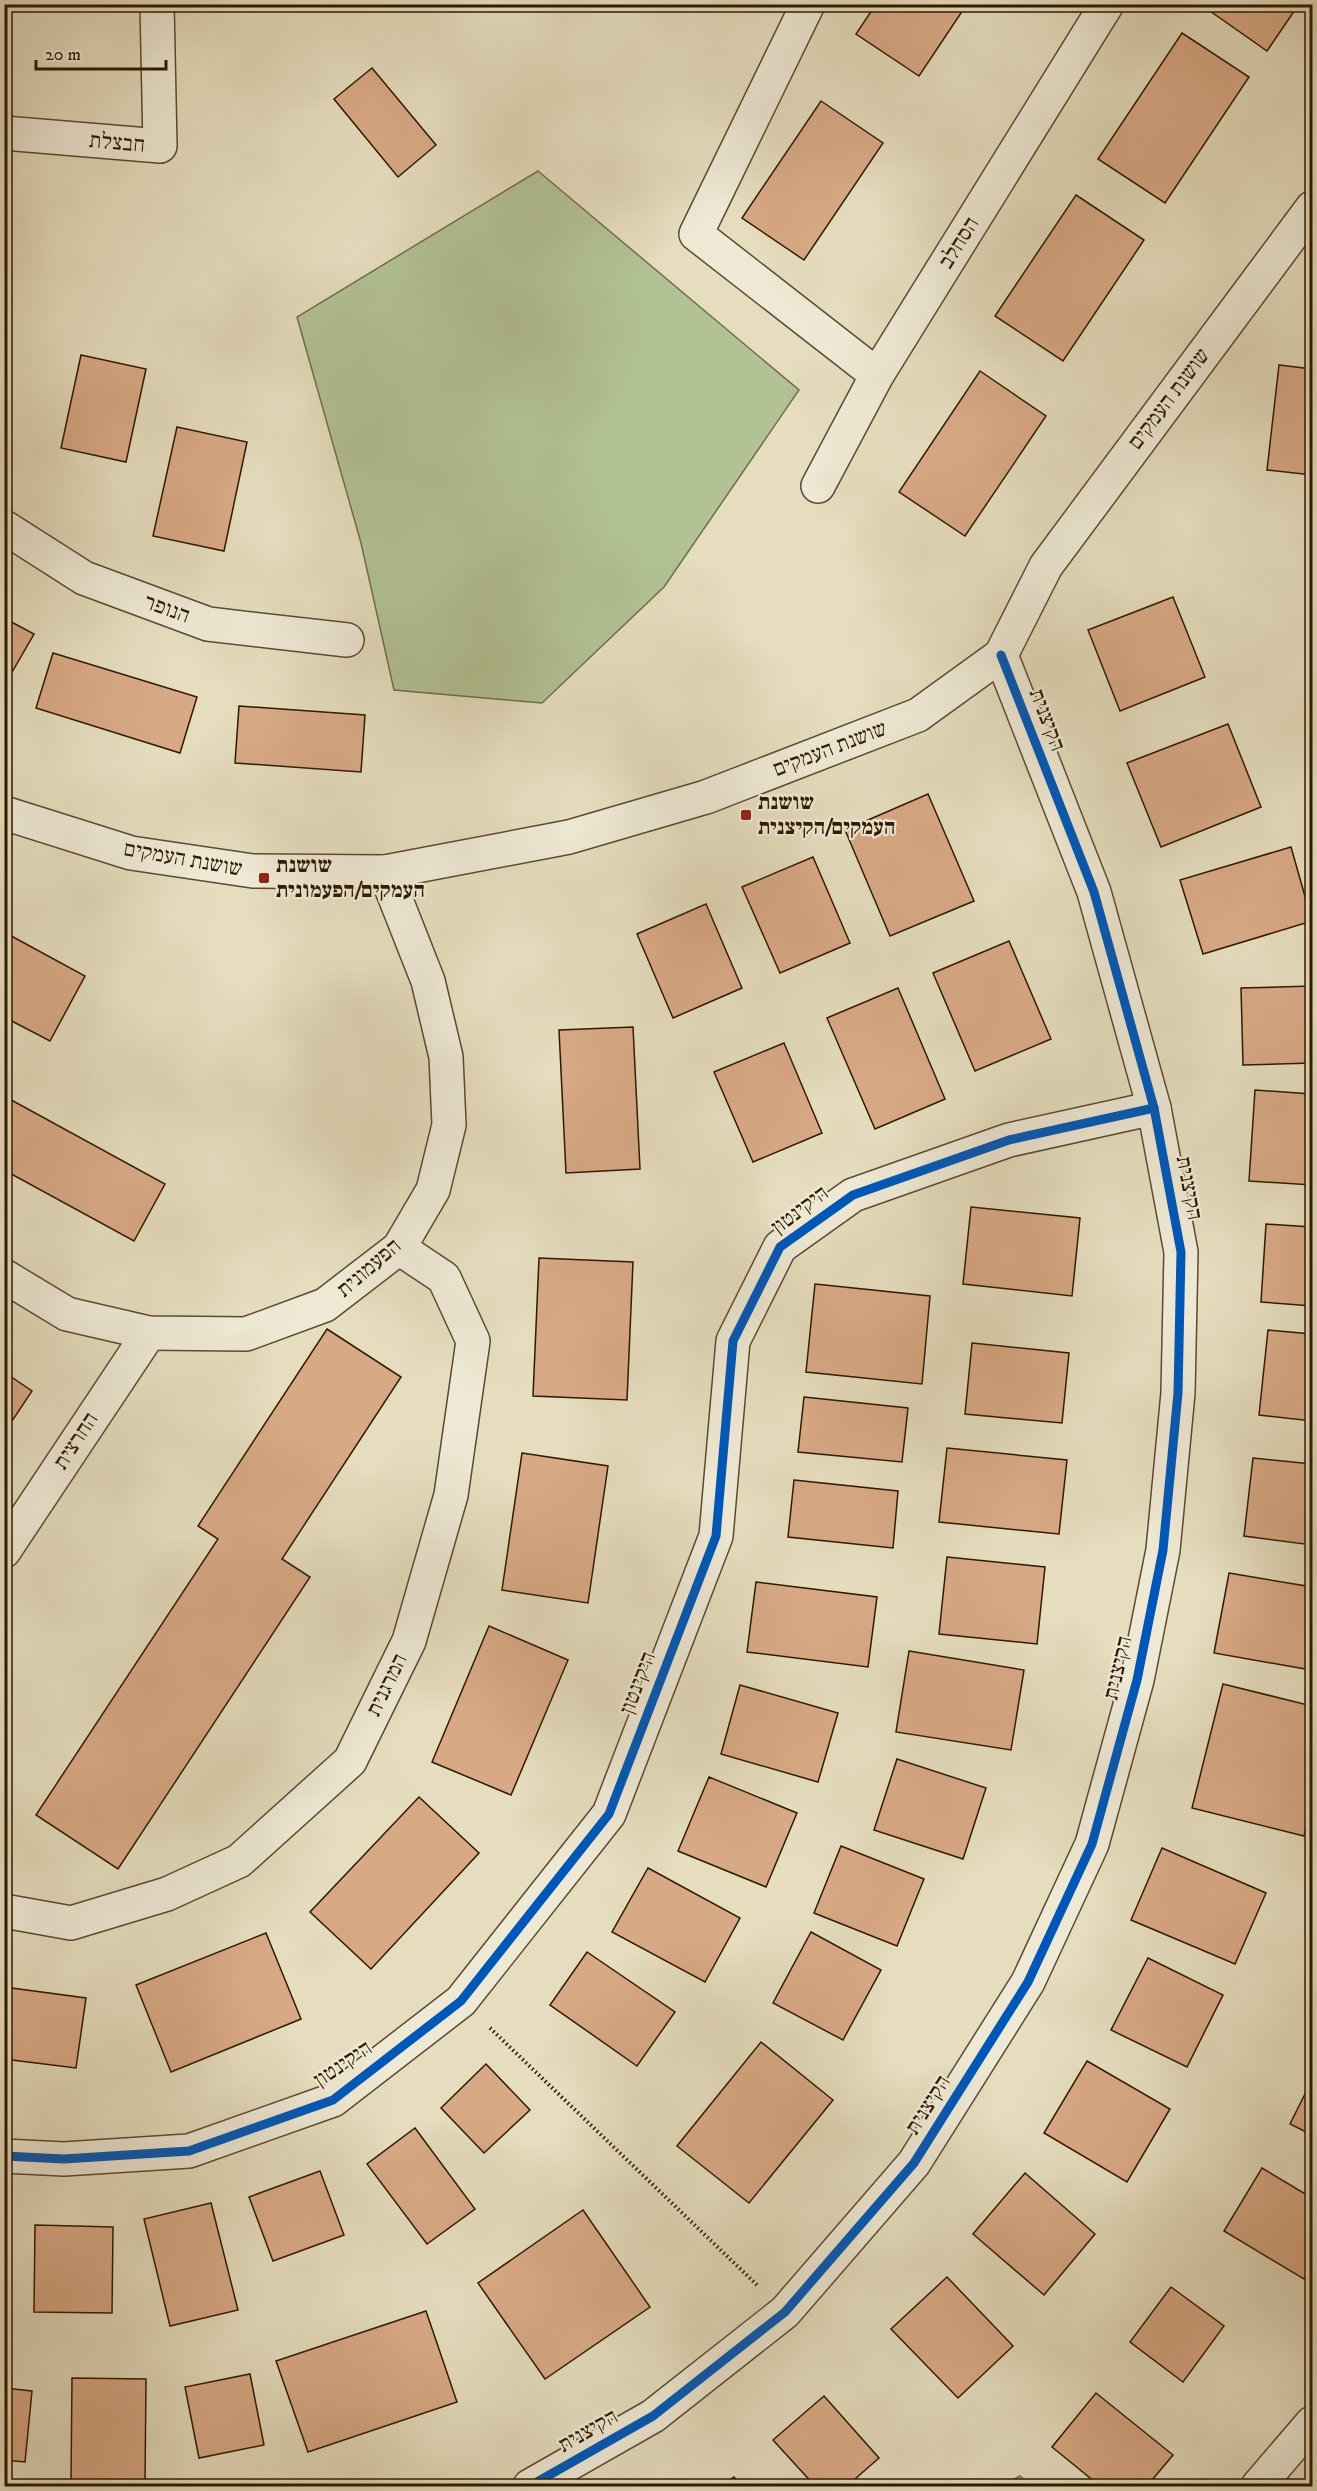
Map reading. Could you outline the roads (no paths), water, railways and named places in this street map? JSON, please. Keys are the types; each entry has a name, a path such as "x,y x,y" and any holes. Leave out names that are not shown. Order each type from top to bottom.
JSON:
{"street":[{"name":"חבצלת","path":"4,133 159,146 157,4"},
{"path":"808,4 696,234 877,375"},
{"name":"הסחלב","path":"818,486 877,375 1107,4"},
{"name":"שושנת העמקים","path":"4,813 131,853 253,871 385,872 569,837 706,797 918,715 1001,655 1046,566 1312,208"},
{"name":"הנופר","path":"4,527 84,578 208,624 347,640"},
{"name":"הקיצנית","path":"530,2487 653,2416 785,2312 915,2163 1028,1982 1092,1844 1137,1680 1163,1550 1178,1392 1181,1252 1154,1108 1094,892 1001,655"},
{"name":"הפעמונית","path":"4,1276 67,1314 149,1333 246,1334 325,1305 399,1248 433,1190 449,1125 446,1057 428,981 385,872"},
{"name":"היקינטון","path":"4,2156 64,2159 189,2151 333,2100 461,2001 609,1814 716,1536 733,1341 780,1247 853,1195 1009,1140 1154,1108"},
{"name":"המרגנית","path":"4,1911 71,1923 167,1894 239,1861 350,1761 409,1641 451,1494 473,1341 444,1278 399,1248"},
{"name":"החרצית","path":"4,1551 149,1333"},
{"path":"1258,2487 1312,2423"}],"place":[{"name":"שושנת העמקים/הקיצנית","path":"746,815"},
{"name":"שושנת העמקים/הפעמונית","path":"264,878"}]}
